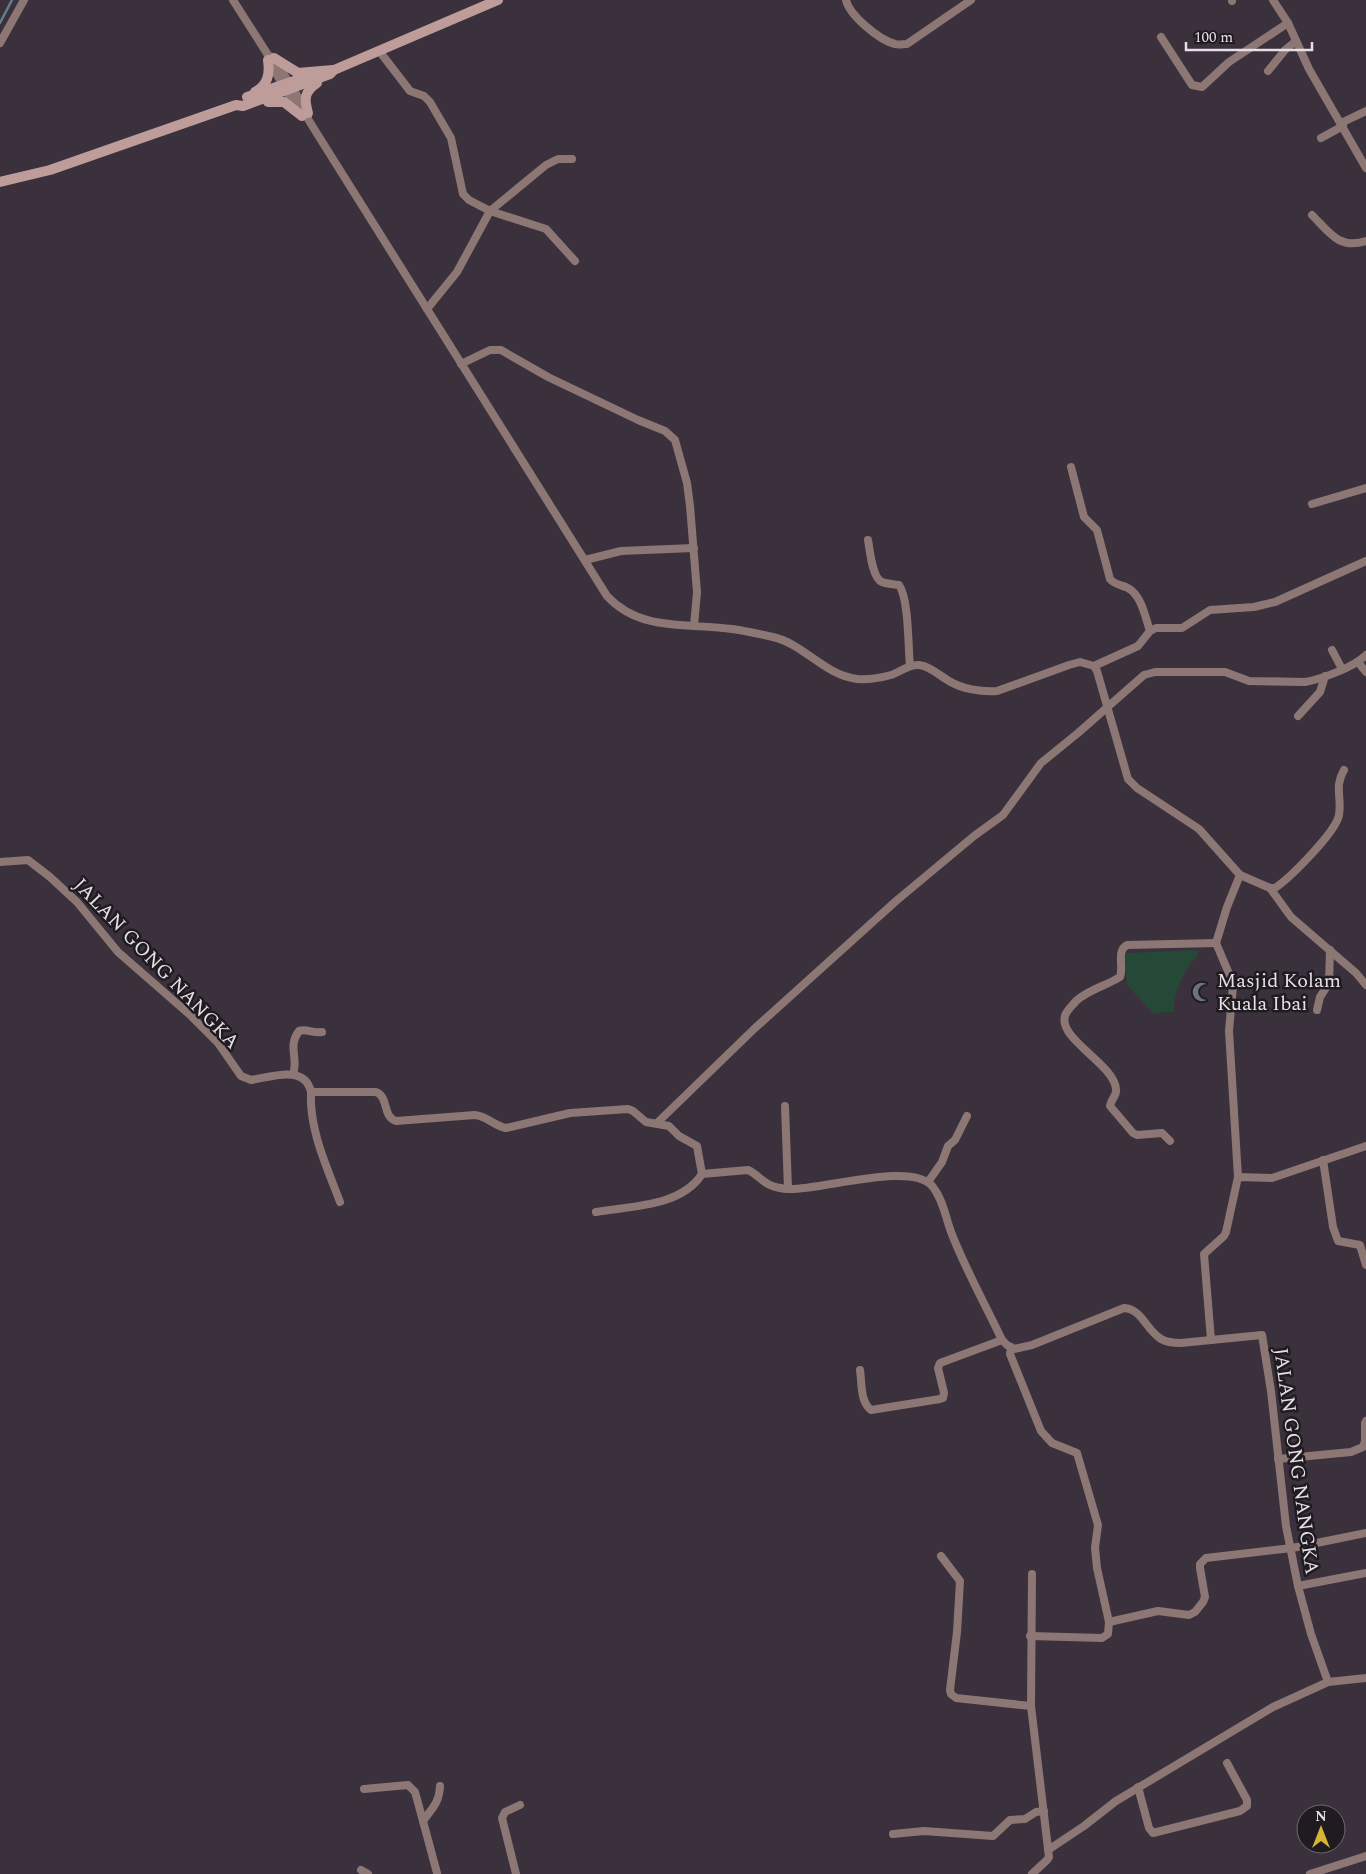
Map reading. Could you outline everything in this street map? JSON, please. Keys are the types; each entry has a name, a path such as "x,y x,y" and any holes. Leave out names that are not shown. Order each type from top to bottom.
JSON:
{"street":[{"path":"0,43 24,0"},
{"path":"233,0 607,596 624,611 647,621 732,629 784,640 833,672 851,678 870,679 881,677 918,664 926,666 956,685 990,692 1068,665 1080,662 1094,666 1138,646 1150,631 1162,626 1185,627 1210,610 1254,607 1275,602 1366,561"},
{"path":"0,182 50,170 331,72 498,0"},
{"path":"846,0 848,8 868,28 887,41 896,44 907,44 971,0"},
{"path":"1273,0 1288,23 1309,69 1366,168"},
{"path":"1160,37 1192,85 1202,87 1229,62 1288,23"},
{"path":"1268,71 1296,41"},
{"path":"380,52 410,91 424,96 430,102 451,138 463,194 469,200 490,211 546,229 574,261"},
{"path":"270,58 298,73 331,72"},
{"path":"240,104 266,83 270,58"},
{"path":"306,116 305,95 308,90 331,72"},
{"path":"240,104 278,101 306,116"},
{"path":"1321,138 1366,111"},
{"path":"427,309 457,272 490,211 546,165 558,159 572,159"},
{"path":"1312,215 1344,244 1356,244 1366,241"},
{"path":"460,364 490,350 501,350 548,377 665,431 675,440 685,474 694,548 697,592 694,626"},
{"path":"1071,467 1084,517 1096,530 1110,579 1113,583 1129,588 1138,598 1150,631"},
{"path":"1312,504 1366,488"},
{"path":"868,540 875,575 878,580 899,585 902,589 910,666"},
{"path":"584,560 621,551 694,548"},
{"path":"1332,650 1342,669"},
{"path":"657,1123 754,1029 896,901 974,836 1003,816 1041,763 1144,675 1152,672 1225,672 1253,682 1305,682 1314,681 1358,662 1366,655"},
{"path":"1358,662 1366,672"},
{"path":"1094,666 1128,779 1131,783 1200,830 1240,875 1270,888 1291,917 1356,973 1366,985"},
{"path":"1298,716 1320,692 1326,676"},
{"path":"1270,888 1277,886 1302,864 1334,828 1339,814 1338,783 1344,770"},
{"name":"JALAN GONG NANGKA","path":"0,862 28,860 50,877 77,902 118,952 189,1014 218,1043 241,1076 251,1080 293,1074"},
{"path":"1211,1340 1204,1254 1226,1232 1238,1177 1230,1044 1233,986 1216,943 1227,907 1240,875"},
{"path":"1170,1141 1162,1132 1137,1135 1127,1127 1110,1106 1116,1092 1114,1079 1073,1038 1064,1022 1064,1017 1077,1000 1096,988 1120,977 1122,973 1121,953 1124,946 1216,943"},
{"path":"1318,1010 1320,997 1329,983 1330,950"},
{"path":"322,1032 310,1033 304,1029 299,1030 292,1046 296,1065 293,1074 303,1077 308,1081 311,1092 311,1109 318,1142 340,1202"},
{"path":"311,1092 379,1093 383,1098 388,1115 396,1121 475,1115 485,1117 506,1128 570,1113 624,1109 633,1111 646,1122 669,1126 679,1136 696,1144 706,1174"},
{"path":"785,1106 788,1189"},
{"path":"928,1182 942,1162 948,1146 955,1140 967,1116"},
{"path":"1238,1177 1272,1178 1366,1146"},
{"path":"1324,1160 1334,1227 1338,1241 1360,1245 1366,1265"},
{"path":"596,1212 660,1202 682,1193 706,1174 748,1170 770,1185 788,1189 808,1188 847,1180 898,1176 913,1176 933,1186 953,1237 1002,1340 1011,1347 1010,1354 1041,1431 1052,1443 1077,1453 1098,1524 1095,1548 1097,1568 1109,1622 1108,1634 1102,1638 1030,1636"},
{"name":"JALAN GONG NANGKA","path":"1011,1347 1014,1349 1032,1346 1124,1308 1132,1308 1137,1312 1147,1327 1161,1339 1181,1343 1262,1334 1271,1391 1286,1526 1292,1548 1298,1586 1311,1634 1328,1682"},
{"path":"860,1370 864,1400 871,1410 940,1399 943,1398 944,1394 938,1368 940,1363 1002,1340"},
{"path":"1278,1458 1351,1452 1363,1447 1366,1421"},
{"path":"1109,1622 1158,1611 1189,1615 1195,1612 1205,1597 1200,1564 1206,1558 1292,1548 1366,1533"},
{"path":"941,1556 960,1581 951,1694 956,1698 1031,1706"},
{"path":"1298,1586 1366,1573"},
{"path":"1032,1574 1030,1636 1031,1706 1049,1859 1032,1874"},
{"path":"1048,1850 1138,1787 1273,1707 1328,1682 1366,1678"},
{"path":"1138,1787 1149,1828 1153,1832 1240,1811 1247,1806 1248,1800 1227,1763"},
{"path":"364,1789 408,1785 415,1792 424,1821 435,1874"},
{"path":"424,1821 436,1805 440,1786"},
{"path":"516,1874 502,1818 505,1812 520,1805"},
{"path":"894,1834 924,1831 993,1836 1010,1820 1025,1819 1036,1812 1044,1811"},
{"path":"1312,1874 1366,1856"}],"green space":[{"path":"1198,950 1198,955 1184,973 1176,996 1174,1012 1153,1013 1127,985 1125,958 1127,953"}],"waterway":[{"path":"0,23 12,0"}],"place":[{"name":"Masjid Kolam Kuala Ibai","path":"1202,992"}]}
